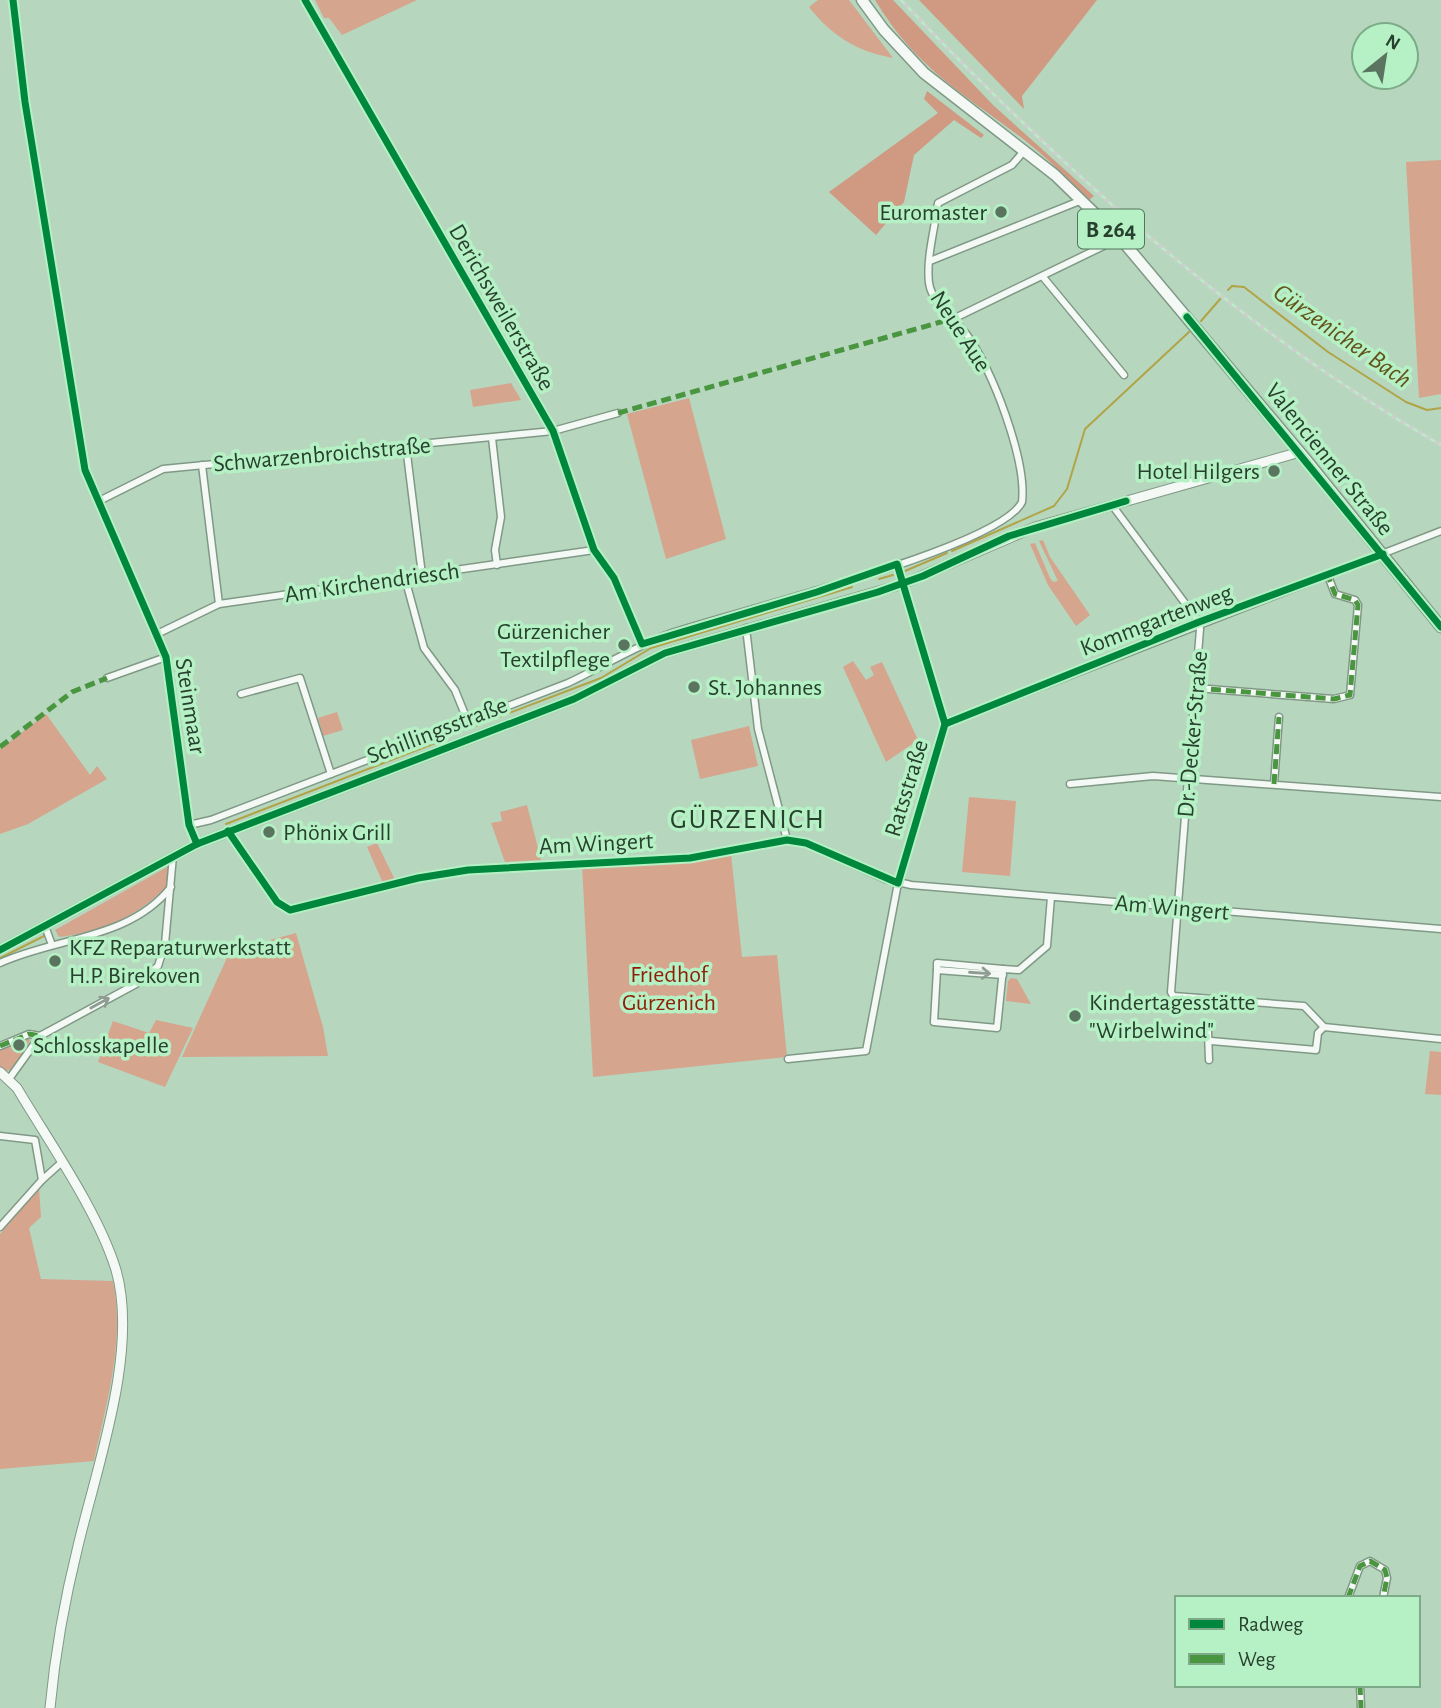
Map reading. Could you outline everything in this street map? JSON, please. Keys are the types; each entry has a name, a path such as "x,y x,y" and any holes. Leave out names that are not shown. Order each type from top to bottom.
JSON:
{"main road":[{"name":"Valencienner Straße","path":"862,0 884,30 924,73 1024,151 1082,200 1120,238 1300,452 1441,627"},
{"name":"Schillingsstraße","path":"0,950 197,844 574,699 665,653 903,584 1010,536 1300,452"},
{"path":"0,1072 9,1079 61,1163 104,1242 120,1292 122,1345 113,1399 67,1596 50,1708"}],"street":[{"name":"Derichsweilerstraße","path":"305,0 553,431 594,550 614,578 642,644"},
{"name":"Neue Aue","path":"1014,513 1023,497 1012,436 985,365 955,318 944,310 929,286 930,261 940,200 1012,165 1024,151"},
{"path":"930,261 935,262 1082,200"},
{"path":"955,318 1120,238"},
{"path":"1043,277 1124,375"},
{"name":"Schwarzenbroichstraße","path":"99,501 158,470 553,431 618,413"},
{"path":"492,438 501,517 495,550 497,565"},
{"path":"406,446 422,575"},
{"path":"202,465 219,604"},
{"name":"Steinmaar","path":"99,501 166,657 189,825 197,844"},
{"name":"Dr.-Decker-Straße","path":"1112,505 1199,622 1196,688 1170,988 1173,996 1304,1006 1324,1027"},
{"name":"Schillingsstraße","path":"189,825 211,820 468,722 603,667 642,644 817,592 897,564 973,536 1014,513"},
{"name":"Kommgartenweg","path":"945,724 1199,622 1328,576 1441,531"},
{"name":"Am Kirchendriesch","path":"157,634 219,604 594,550"},
{"path":"897,564 903,584"},
{"path":"1196,688 1334,699 1350,695 1358,605 1354,600 1335,594 1328,576"},
{"path":"405,578 424,648 455,691 468,722"},
{"name":"Ratsstraße","path":"788,1059 866,1051 898,883 945,724 903,584"},
{"path":"746,628 760,737 787,840"},
{"path":"107,678 166,657"},
{"path":"241,694 300,678 331,774"},
{"path":"1274,784 1279,717"},
{"path":"1070,784 1142,776 1441,797"},
{"name":"Am Wingert","path":"228,831 277,902 290,910 418,878 468,870 690,858 787,840 806,843 898,883 1441,929"},
{"path":"9,1079 40,1036 136,984 158,966 165,944 173,856"},
{"path":"0,963 108,930 160,899 172,886"},
{"path":"1003,972 1000,1024 997,1028 937,1023 933,1020 937,962 1003,972 1019,970 1047,946 1051,897"},
{"path":"46,926 52,945"},
{"path":"1210,1041 1316,1050 1318,1033 1324,1027 1441,1039"},
{"path":"1208,1032 1209,1060"},
{"path":"0,1046 29,1034 40,1036"},
{"path":"0,1136 35,1140 42,1180"},
{"path":"0,1227 61,1163"},
{"path":"1349,1596 1360,1566 1370,1560 1385,1570 1387,1578 1382,1596"},
{"path":"1360,1687 1361,1708"}],"green space":[{"path":"315,0 417,0 342,35 329,18 324,18"},
{"path":"818,0 849,0 893,58 856,46 836,34 809,7"},
{"path":"1441,160 1441,394 1419,398 1406,162"},
{"path":"511,383 521,400 473,407 470,390"},
{"path":"689,398 726,539 666,559 627,414"},
{"path":"1043,540 1050,557 1090,615 1076,626 1048,585 1030,544 1035,543 1053,582 1058,581 1039,541"},
{"path":"853,661 866,680 874,675 870,667 882,662 918,740 886,762 843,667"},
{"path":"337,712 343,730 323,736 318,718"},
{"path":"46,714 90,775 97,766 107,779 28,824 0,834 0,749"},
{"path":"749,726 758,766 700,779 691,740"},
{"path":"969,797 1016,801 1010,876 962,872"},
{"path":"527,805 541,860 505,862 491,823 502,821 500,812"},
{"path":"377,843 395,880 383,883 367,847"},
{"name":"Friedhof Gürzenich","path":"731,854 742,957 777,955 787,1057 593,1077 582,864 695,861"},
{"path":"169,866 166,887 143,907 103,927 59,937 55,930"},
{"path":"296,933 323,1027 328,1056 182,1057 230,951"},
{"path":"1011,978 1017,979 1031,1004 1006,1001 1008,981"},
{"path":"156,1020 193,1028 165,1087 98,1062 113,1021 149,1033"},
{"path":"28,1037 30,1040 13,1069 6,1071 0,1067 0,1048"},
{"path":"1430,1051 1441,1052 1441,1095 1425,1094"},
{"path":"39,1188 41,1217 29,1228 41,1279 113,1281 117,1326 113,1371 94,1461 0,1469 0,1234"}],"shaded area":[{"path":"875,0 893,0 993,105 1094,196 1089,200 1031,145 959,92 923,61 891,24"},
{"path":"919,0 1097,0 1022,96 1024,109"},
{"path":"927,91 984,135 981,138 954,120 914,155 904,202 876,235 829,192 938,113 924,99"}],"waterway":[{"name":"Gürzenicher Bach","path":"1228,290 1232,286 1244,287 1328,352 1406,402 1427,410 1441,408"},
{"name":"Gürzenicher Bach","path":"1201,321 1221,298"},
{"name":"Gürzenicher Bach","path":"952,551 1054,506 1067,489 1085,429 1189,332"},
{"name":"Gürzenicher Bach","path":"905,571 947,553"},
{"name":"Gürzenicher Bach","path":"879,579 893,575"},
{"name":"Gürzenicher Bach","path":"470,728 601,678 651,648 852,587"},
{"name":"Gürzenicher Bach","path":"226,824 443,740"},
{"name":"Gürzenicher Bach","path":"0,958 44,936"}],"railway":[{"path":"901,0 1024,124 1155,242 1294,350 1441,445"}],"marked path":[{"path":"618,413 955,318"},
{"path":"1196,688 1334,699 1350,695 1358,605 1355,600 1335,594 1328,576"},
{"path":"0,747 72,692 107,678"},
{"path":"1274,784 1279,717"},
{"path":"0,1046 29,1034 40,1036"},
{"path":"1349,1596 1360,1566 1370,1561 1385,1570 1387,1578 1383,1596"},
{"path":"1360,1687 1361,1708"}],"cycle path":[{"path":"13,0 25,102 85,470 166,657 189,825 197,844"},
{"path":"228,831 277,902 290,910 418,878 468,870 690,858 787,840 806,843 898,883 945,724 897,564 817,592 642,644 614,578 594,550 553,431 305,0"},
{"path":"1187,317 1441,627"},
{"path":"0,950 197,844 574,699 665,653 878,592 923,576 1009,536 1126,501"},
{"path":"945,724 1199,622 1383,554"}],"place":[{"name":"Euromaster","path":"1001,212"},
{"name":"Hotel Hilgers","path":"1274,471"},
{"name":"Gürzenicher Textilpflege","path":"624,645"},
{"name":"St. Johannes","path":"694,687"},
{"name":"Phönix Grill","path":"269,832"},
{"name":"KFZ Reparaturwerkstatt H.P. Birekoven","path":"55,961"},
{"name":"Kindertagesstätte \"Wirbelwind\"","path":"1075,1016"},
{"name":"Schlosskapelle","path":"19,1045"}],"district":[{"name":"GÜRZENICH","path":"748,818"}]}
